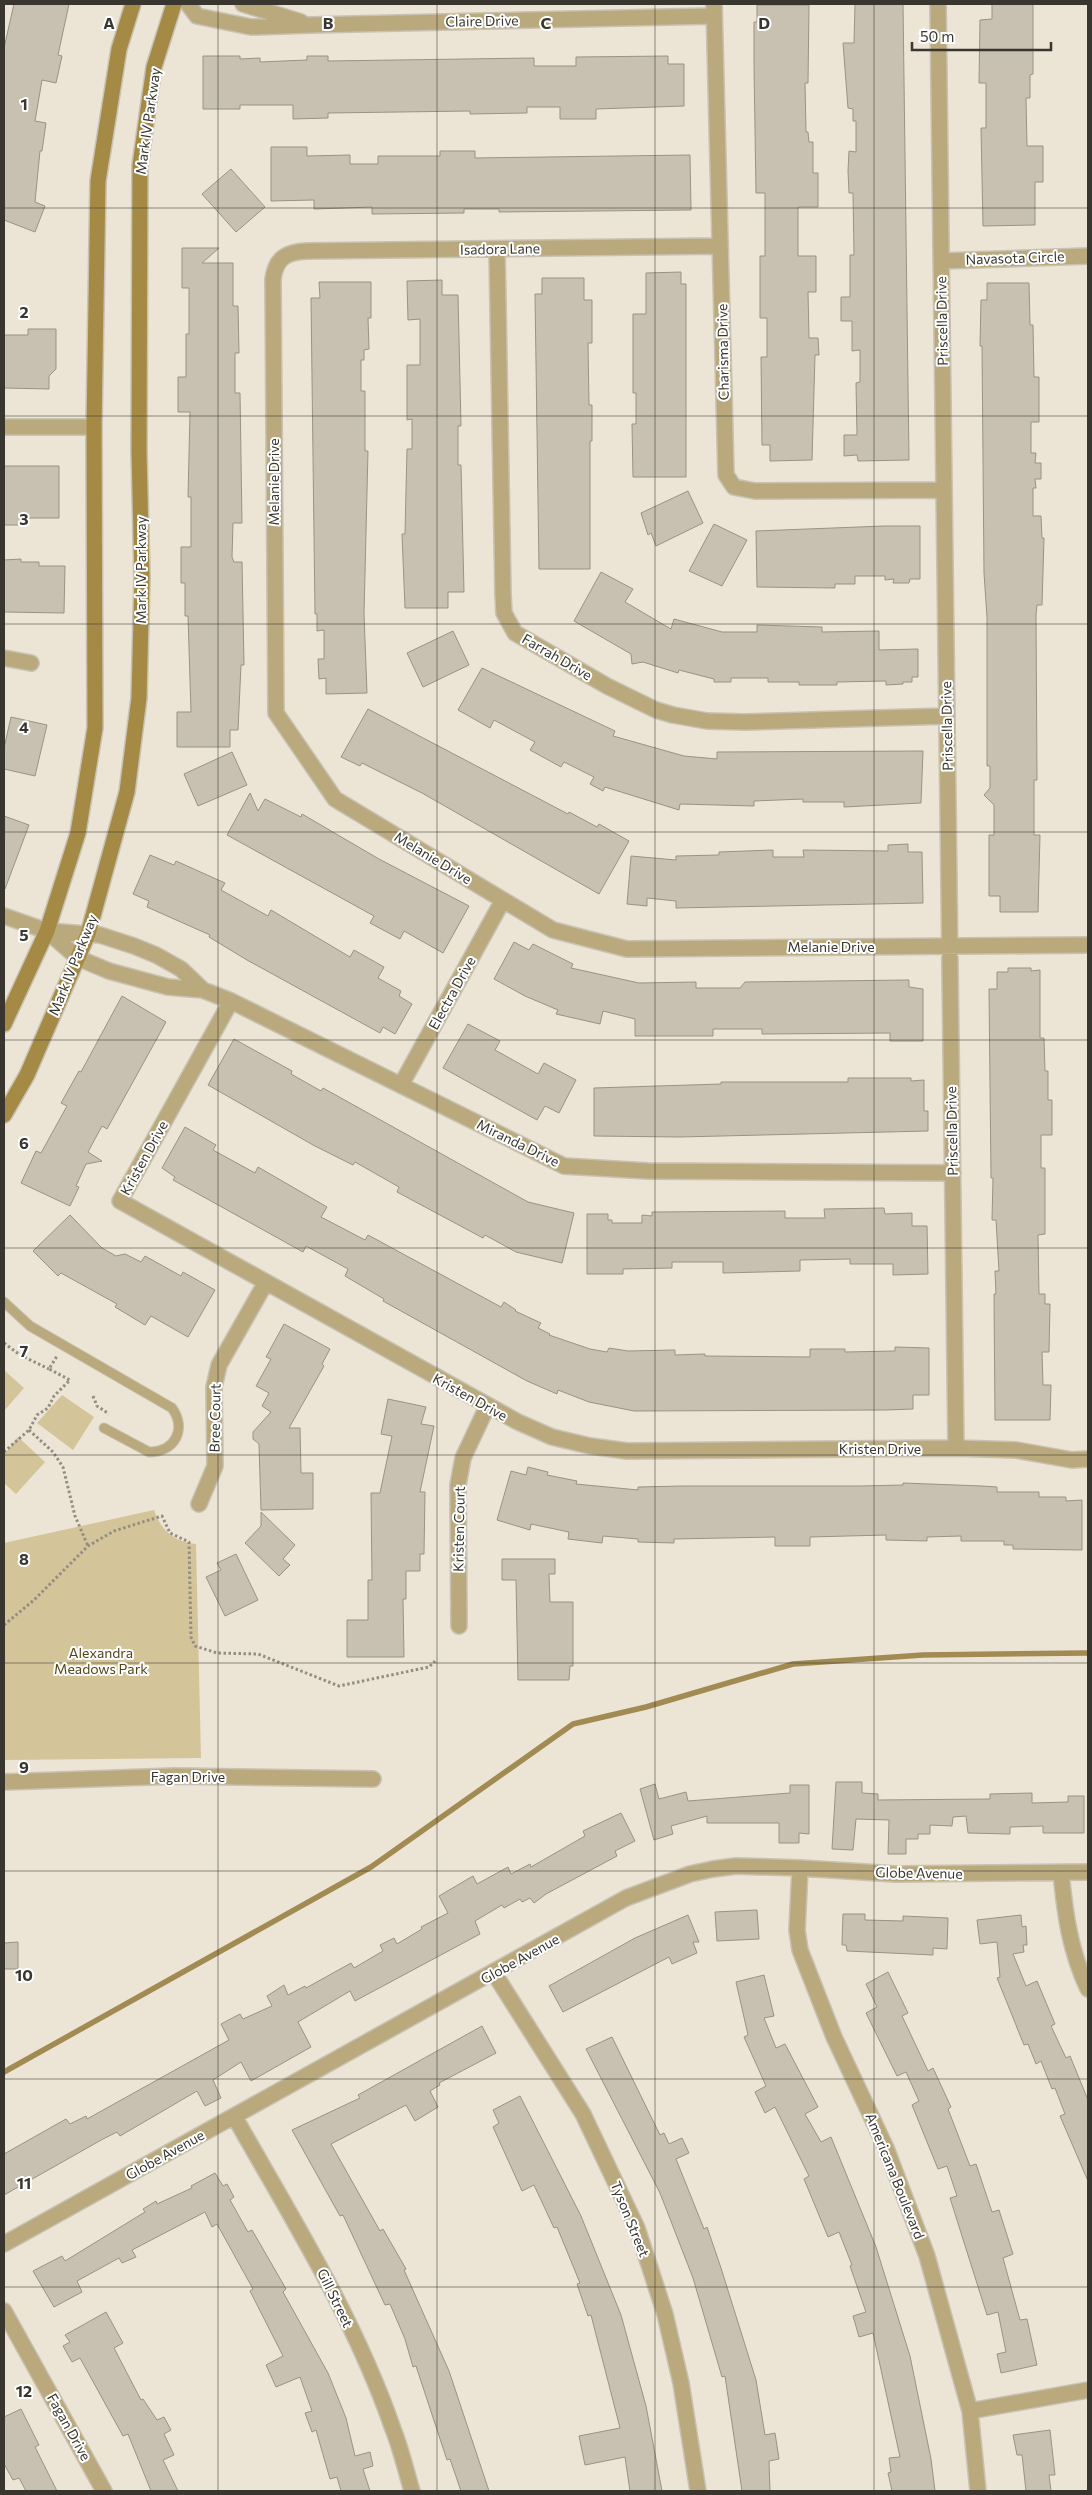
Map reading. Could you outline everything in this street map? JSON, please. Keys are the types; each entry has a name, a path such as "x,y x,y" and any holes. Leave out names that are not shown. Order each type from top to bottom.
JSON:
{"main road":[{"path":"4,1024 47,931 78,834 95,728 94,426 98,181 119,49 132,4"},
{"name":"Mark IV Parkway","path":"4,1115 27,1075 88,934 127,792 138,698 142,578 139,451 140,165 154,68 174,4"}],"street":[{"name":"Claire Drive","path":"188,4 197,16 251,27 714,10"},
{"name":"Claire Drive","path":"243,4 310,25"},
{"name":"Priscella Drive","path":"938,4 956,1448"},
{"name":"Charisma Drive","path":"714,10 726,475 734,487 755,491 944,490"},
{"name":"Isadora Lane","path":"281,257 300,251 720,246"},
{"name":"Farrah Drive","path":"497,249 503,594 504,614 515,633 607,686 656,710 673,715 707,721 745,722 947,716"},
{"name":"Navasota Circle","path":"941,261 1088,256"},
{"name":"Melanie Drive","path":"281,257 275,268 273,279 276,713 335,799 553,930 627,949 1088,945"},
{"path":"4,427 94,426"},
{"path":"4,658 31,663"},
{"name":"Electra Drive","path":"400,1085 503,900"},
{"name":"Miranda Drive","path":"4,916 47,931 100,935 156,955 181,969 203,990"},
{"name":"Miranda Drive","path":"47,931 78,958 109,971 168,988 203,990 231,1001 564,1166 648,1171 953,1173"},
{"name":"Kristen Drive","path":"231,1001 120,1201 487,1406 552,1437 590,1446 627,1451 956,1448 1016,1450 1072,1460 1088,1459"},
{"name":"Bree Court","path":"199,1504 214,1466 214,1387 219,1365 266,1282"},
{"name":"Kristen Court","path":"459,1626 458,1485 463,1458 487,1406"},
{"name":"Fagan Drive","path":"4,1782 175,1776 373,1779"},
{"name":"Globe Avenue","path":"4,2244 626,1898 668,1881 713,1869 736,1866 896,1874 1088,1872"},
{"name":"Americana Boulevard","path":"800,1868 797,1930 800,1950 834,2037 886,2148 927,2256 970,2412 978,2491"},
{"path":"1061,1873 1066,1921 1076,1962 1088,1989"},
{"name":"Tyson Street","path":"494,1973 583,2114 637,2228 665,2314 682,2384 698,2491"},
{"name":"Gill Street","path":"234,2116 322,2271 362,2354 394,2429 412,2491"},
{"name":"Fagan Drive","path":"4,2311 104,2491"},
{"path":"970,2412 1088,2390"}],"lane":[{"path":"4,1302 30,1326 172,1408 180,1426 176,1439 171,1446 157,1452 149,1452 104,1428"}],"path":[{"path":"4,1344 20,1355 70,1380 54,1396 48,1408 37,1415 29,1430 4,1452"},
{"path":"49,1369 64,1344"},
{"path":"93,1396 97,1406 109,1414"},
{"path":"29,1430 53,1452 62,1467 74,1516 88,1546"},
{"path":"4,1625 34,1600 88,1546 114,1531 162,1516 170,1532 189,1542 191,1637 196,1646 218,1653 258,1654 340,1686 430,1667 435,1661"}],"green space":[{"path":"4,1370 24,1388 4,1411"},
{"path":"62,1395 94,1417 73,1450 37,1423"},
{"path":"18,1437 45,1462 16,1494 4,1483 4,1455"},
{"name":"Alexandra Meadows Park","path":"154,1510 161,1524 170,1534 182,1541 196,1544 201,1758 4,1760 4,1543"}],"building":[{"path":"14,4 69,4 58,55 62,56 56,83 42,80 35,121 46,123 42,151 40,151 35,202 45,206 35,232 4,220 4,48"},
{"path":"855,4 903,4 909,460 858,461 857,455 844,456 844,435 857,435 856,383 860,382 860,350 852,351 852,321 841,321 841,297 850,297 850,255 854,255 853,193 849,193 848,171 849,151 856,152 856,121 853,121 853,109 848,108 843,43 854,43"},
{"path":"992,4 1033,4 1033,74 1030,75 1030,98 1026,98 1027,146 1043,146 1043,182 1035,182 1035,225 983,226 981,128 986,128 986,83 979,83 980,20 992,19"},
{"path":"757,5 809,5 808,83 805,83 806,132 808,132 809,142 813,142 813,173 818,173 818,207 798,207 798,256 816,256 816,292 808,292 809,338 818,338 819,355 815,355 812,460 770,461 770,445 762,445 761,357 767,357 767,318 760,318 760,256 765,256 765,193 756,193 754,22 757,22"},
{"path":"203,56 240,56 240,59 260,58 260,62 307,60 307,56 328,56 328,61 534,58 534,66 576,66 576,57 668,56 668,64 684,64 684,106 596,109 596,119 560,119 560,107 527,107 527,113 470,114 470,111 328,113 328,118 293,119 293,105 240,105 240,109 203,109"},
{"path":"271,147 307,147 307,156 350,155 350,164 378,164 378,156 440,156 440,151 475,151 475,158 690,155 691,210 499,212 499,209 464,209 464,213 372,214 372,207 314,209 314,200 271,201"},
{"path":"231,169 265,207 236,232 202,194"},
{"path":"182,248 219,248 202,263 233,263 233,306 238,306 239,353 235,353 235,393 240,393 242,523 233,523 232,557 234,562 242,562 244,665 241,665 238,730 230,730 230,747 177,747 177,712 191,712 188,616 185,616 185,583 181,583 181,547 191,547 191,497 188,497 190,412 178,412 178,377 186,377 186,334 189,334 189,288 182,288"},
{"path":"681,272 681,284 686,284 686,477 633,477 632,424 636,424 636,393 633,393 633,314 646,314 646,273"},
{"path":"542,278 584,278 584,300 592,300 592,343 588,343 589,405 592,405 592,441 590,441 590,569 539,569 535,294 542,294"},
{"path":"442,280 442,295 458,295 461,426 458,426 458,465 461,465 464,592 448,592 448,608 405,608 402,534 405,534 407,449 412,449 412,419 407,420 407,365 420,365 420,319 408,320 407,281"},
{"path":"319,282 371,282 371,318 368,318 369,349 364,350 364,360 361,360 361,391 365,391 365,451 368,451 364,614 367,693 326,694 326,678 319,679 318,659 324,659 324,630 317,631 317,614 315,614 311,298 320,298"},
{"path":"987,283 1029,283 1030,325 1033,325 1034,377 1039,377 1039,422 1031,422 1031,453 1036,453 1035,463 1041,463 1041,479 1035,479 1036,488 1033,488 1033,516 1041,516 1042,538 1044,538 1042,605 1037,605 1036,615 1037,780 1034,780 1034,835 1040,835 1038,912 1000,912 1000,896 989,896 989,835 994,835 994,805 984,795 990,788 990,766 987,766 987,617 984,573 982,346 980,346 981,300 987,300"},
{"path":"28,329 56,329 56,369 49,376 49,389 4,388 4,335 28,335"},
{"path":"4,466 59,466 59,518 25,518 25,525 4,525"},
{"path":"688,491 703,523 656,546 651,533 648,535 641,513"},
{"path":"714,524 747,540 722,586 689,571"},
{"path":"920,526 920,579 910,579 909,583 893,583 894,579 885,580 885,576 855,576 855,584 835,584 835,588 757,587 756,531"},
{"path":"21,559 21,562 39,562 39,566 65,566 64,613 4,612 4,560"},
{"path":"601,572 633,589 625,602 671,629 674,619 722,632 757,632 757,625 822,627 822,632 879,631 879,650 918,649 918,677 912,677 912,682 886,685 886,681 837,682 837,685 799,685 799,682 768,682 768,678 731,678 731,682 714,682 714,679 679,670 678,673 643,662 632,664 631,654 574,621"},
{"path":"453,631 469,665 423,687 407,653"},
{"path":"482,668 615,731 613,736 684,756 717,759 717,752 923,751 921,803 844,807 844,802 803,802 803,799 754,801 754,806 680,804 679,810 605,787 603,791 590,784 594,777 564,762 561,767 530,750 535,742 494,720 490,728 458,710"},
{"path":"368,709 568,814 569,812 597,827 599,824 629,841 599,894 422,793 362,763 360,766 341,757"},
{"path":"11,717 47,725 35,776 4,769 4,748"},
{"path":"232,752 247,785 198,806 184,774"},
{"path":"250,793 258,811 265,799 301,817 302,814 379,859 469,906 443,953 404,931 400,939 370,923 374,916 227,835"},
{"path":"4,816 29,825 5,889 4,888"},
{"path":"908,844 908,852 922,852 923,903 676,908 676,901 647,898 647,906 627,904 631,856 676,860 676,856 719,855 719,852 773,850 773,857 804,857 803,850 888,851 888,845"},
{"path":"150,855 174,865 176,861 225,883 221,890 268,916 271,910 350,957 354,950 384,967 378,978 401,991 399,996 412,1004 395,1034 383,1027 380,1033 247,960 209,937 210,935 147,907 149,901 133,894"},
{"path":"514,942 529,950 533,944 573,964 571,968 639,983 696,982 696,988 740,988 745,982 909,980 909,987 923,989 923,1041 890,1041 890,1033 762,1034 762,1029 713,1029 713,1036 635,1036 635,1019 603,1011 600,1024 556,1014 558,1010 525,996 494,979"},
{"path":"1008,968 1031,968 1031,971 1040,970 1040,1038 1044,1038 1045,1071 1048,1071 1048,1100 1052,1100 1052,1135 1041,1135 1041,1168 1045,1168 1045,1234 1038,1235 1039,1294 1045,1294 1045,1304 1050,1304 1049,1352 1042,1352 1043,1385 1051,1385 1050,1420 995,1420 994,1294 996,1294 995,1271 999,1271 996,1220 992,1220 993,1178 991,1178 989,989 997,989 997,972 1008,972"},
{"path":"122,996 166,1022 107,1129 102,1126 88,1152 102,1161 86,1164 76,1186 79,1187 70,1206 21,1183 36,1151 41,1153 67,1106 61,1103 79,1071 81,1072"},
{"path":"468,1024 500,1041 495,1050 538,1074 544,1063 576,1080 559,1113 545,1106 537,1120 443,1068"},
{"path":"234,1039 292,1071 291,1074 321,1091 323,1088 528,1202 574,1213 562,1263 516,1252 485,1235 483,1238 397,1192 399,1187 355,1162 353,1165 313,1145 208,1085"},
{"path":"848,1078 911,1078 911,1081 924,1080 924,1111 928,1111 928,1131 680,1137 594,1136 594,1088 721,1084 721,1082 848,1082"},
{"path":"185,1127 216,1145 213,1150 255,1173 258,1167 327,1207 321,1217 365,1240 368,1235 501,1307 504,1302 515,1311 541,1323 538,1328 549,1335 590,1349 607,1352 609,1348 628,1351 675,1350 675,1355 810,1357 810,1349 845,1349 845,1352 895,1351 895,1347 929,1348 929,1395 913,1395 913,1409 634,1411 589,1402 558,1390 557,1394 527,1381 383,1301 384,1299 345,1276 348,1269 306,1246 303,1252 173,1180 175,1177 162,1168"},
{"path":"884,1208 885,1214 912,1213 912,1226 927,1226 928,1274 893,1275 893,1264 850,1264 850,1259 800,1260 800,1271 723,1273 723,1262 672,1262 672,1268 623,1269 623,1274 587,1274 587,1214 608,1214 608,1220 612,1220 612,1223 642,1223 642,1215 652,1216 652,1212 785,1211 785,1218 825,1218 824,1209"},
{"path":"70,1215 102,1248 116,1256 125,1254 141,1262 145,1256 181,1276 183,1272 215,1290 188,1337 151,1316 145,1325 115,1307 117,1304 61,1273 58,1276 33,1251"},
{"path":"284,1324 330,1349 322,1364 324,1366 289,1428 300,1428 301,1473 313,1473 313,1509 261,1510 259,1444 253,1439 253,1432 271,1412 262,1406 269,1393 256,1386 271,1359 266,1357"},
{"path":"388,1399 426,1407 421,1424 434,1426 420,1492 425,1492 424,1554 420,1554 420,1571 406,1571 406,1599 403,1599 404,1657 347,1657 347,1620 368,1620 368,1580 372,1580 371,1493 380,1493 392,1436 381,1434"},
{"path":"528,1467 548,1472 547,1475 577,1481 576,1484 638,1490 638,1487 861,1486 903,1485 903,1483 997,1487 997,1492 1039,1492 1039,1497 1066,1497 1066,1501 1082,1500 1082,1550 1013,1549 1013,1545 1004,1545 1004,1541 961,1541 961,1536 927,1537 927,1541 886,1540 886,1535 810,1537 810,1546 775,1546 775,1537 674,1539 674,1543 638,1542 638,1539 603,1536 602,1543 568,1539 569,1532 531,1524 530,1530 497,1520 511,1471 526,1475"},
{"path":"261,1512 295,1545 283,1559 290,1565 279,1576 245,1543 261,1526"},
{"path":"236,1554 258,1600 225,1616 206,1577 221,1570 217,1563"},
{"path":"502,1559 555,1559 555,1574 549,1574 550,1602 573,1602 573,1666 570,1666 569,1680 518,1680 516,1580 502,1580"},
{"path":"836,1782 862,1782 862,1793 878,1794 878,1800 990,1799 990,1794 1032,1793 1032,1803 1068,1802 1068,1796 1084,1796 1084,1833 1043,1833 1043,1826 1010,1827 1010,1834 968,1833 966,1816 953,1817 952,1826 930,1825 930,1834 918,1834 918,1839 906,1839 906,1854 888,1854 889,1820 856,1819 853,1850 832,1849"},
{"path":"655,1784 659,1799 686,1792 688,1801 790,1793 790,1785 809,1785 809,1834 799,1833 799,1843 779,1843 779,1823 707,1823 707,1816 671,1826 673,1834 654,1840 640,1789"},
{"path":"621,1813 635,1841 615,1851 617,1856 546,1894 534,1903 530,1898 522,1902 520,1899 504,1908 502,1905 475,1921 480,1934 355,2001 350,1991 298,2022 311,2047 251,2081 241,2062 213,2080 221,2098 205,2106 197,2091 120,2136 117,2132 103,2139 4,2195 4,2154 66,2119 70,2124 86,2116 87,2119 229,2040 221,2024 240,2014 243,2019 272,2006 267,1996 284,1985 288,1995 305,1986 306,1988 351,1963 354,1968 383,1951 380,1945 394,1938 397,1944 422,1929 421,1927 448,1913 439,1896 473,1876 477,1884 508,1867 511,1874 530,1864 531,1867 585,1836 583,1831"},
{"path":"757,1910 759,1939 717,1941 715,1912"},
{"path":"843,1914 865,1914 865,1920 903,1921 903,1916 948,1918 947,1949 933,1948 933,1955 847,1951 846,1945 842,1945"},
{"path":"688,1915 699,1942 693,1942 697,1953 672,1964 669,1957 563,2012 549,1986 635,1938"},
{"path":"1021,1915 1022,1927 1026,1926 1027,1945 1023,1945 1024,1952 1013,1954 1026,1986 1037,1981 1055,2024 1051,2026 1066,2058 1070,2056 1088,2100 1088,2181 1060,2116 1065,2114 1055,2088 1052,2089 1041,2061 1036,2064 1028,2044 1024,2045 997,1978 1000,1977 997,1942 980,1944 977,1920"},
{"path":"18,1942 18,1969 4,1969 4,1943"},
{"path":"888,1972 908,2013 902,2016 928,2071 933,2068 951,2107 948,2109 970,2166 976,2164 992,2212 999,2210 1013,2254 1003,2258 1020,2320 1027,2319 1037,2365 1001,2373 997,2354 1006,2352 998,2312 987,2315 950,2198 957,2196 947,2166 938,2169 912,2105 919,2101 906,2072 897,2076 866,2013 877,2007 866,1984"},
{"path":"764,1975 774,2016 764,2018 776,2048 785,2044 818,2107 805,2114 821,2142 831,2137 876,2247 910,2356 931,2459 935,2491 892,2491 888,2473 891,2472 889,2458 900,2457 873,2333 859,2337 853,2316 866,2312 850,2266 852,2265 839,2232 828,2237 804,2179 809,2176 775,2107 765,2113 755,2092 766,2086 744,2037 748,2035 736,1982"},
{"path":"482,2026 496,2053 439,2083 440,2085 430,2091 438,2107 415,2121 406,2105 331,2144 380,2231 383,2229 406,2269 404,2270 449,2371 489,2491 461,2491 450,2459 447,2460 416,2366 413,2367 405,2339 390,2304 385,2305 343,2215 340,2216 292,2130 360,2098 358,2095"},
{"path":"612,2037 660,2135 664,2133 669,2144 682,2138 689,2153 676,2159 704,2229 707,2227 721,2268 756,2380 765,2435 775,2433 779,2459 769,2461 770,2491 742,2491 725,2376 722,2377 693,2278 660,2193 586,2049"},
{"path":"520,2096 581,2216 621,2315 646,2406 662,2491 630,2491 625,2457 585,2465 579,2436 620,2428 591,2315 588,2316 577,2284 580,2283 557,2227 554,2228 534,2185 522,2191 493,2127 499,2123 493,2110"},
{"path":"215,2173 223,2186 227,2184 234,2197 230,2200 248,2232 252,2230 286,2289 283,2292 328,2373 346,2418 355,2456 370,2452 373,2466 363,2469 370,2491 341,2491 337,2477 330,2479 316,2430 312,2432 305,2413 312,2411 300,2377 276,2387 266,2365 283,2356 250,2291 253,2289 217,2224 212,2227 205,2212 132,2250 136,2257 122,2263 119,2258 77,2281 82,2292 54,2307 33,2271 62,2256 65,2261 145,2212 143,2209 156,2201 157,2204 192,2188 191,2186"},
{"path":"106,2312 123,2343 114,2348 141,2400 143,2399 157,2420 164,2417 171,2430 164,2434 174,2455 163,2460 178,2491 151,2491 128,2434 123,2436 80,2358 72,2362 63,2346 70,2342 65,2335"},
{"path":"21,2409 39,2445 35,2447 57,2491 26,2491 19,2478 13,2480 4,2464 4,2417"},
{"path":"1050,2430 1055,2475 1049,2475 1051,2491 1026,2491 1022,2455 1017,2455 1013,2435"}],"waterway":[{"path":"4,2072 371,1867 573,1724 646,1707 793,1664 923,1655 1088,1653"}]}
